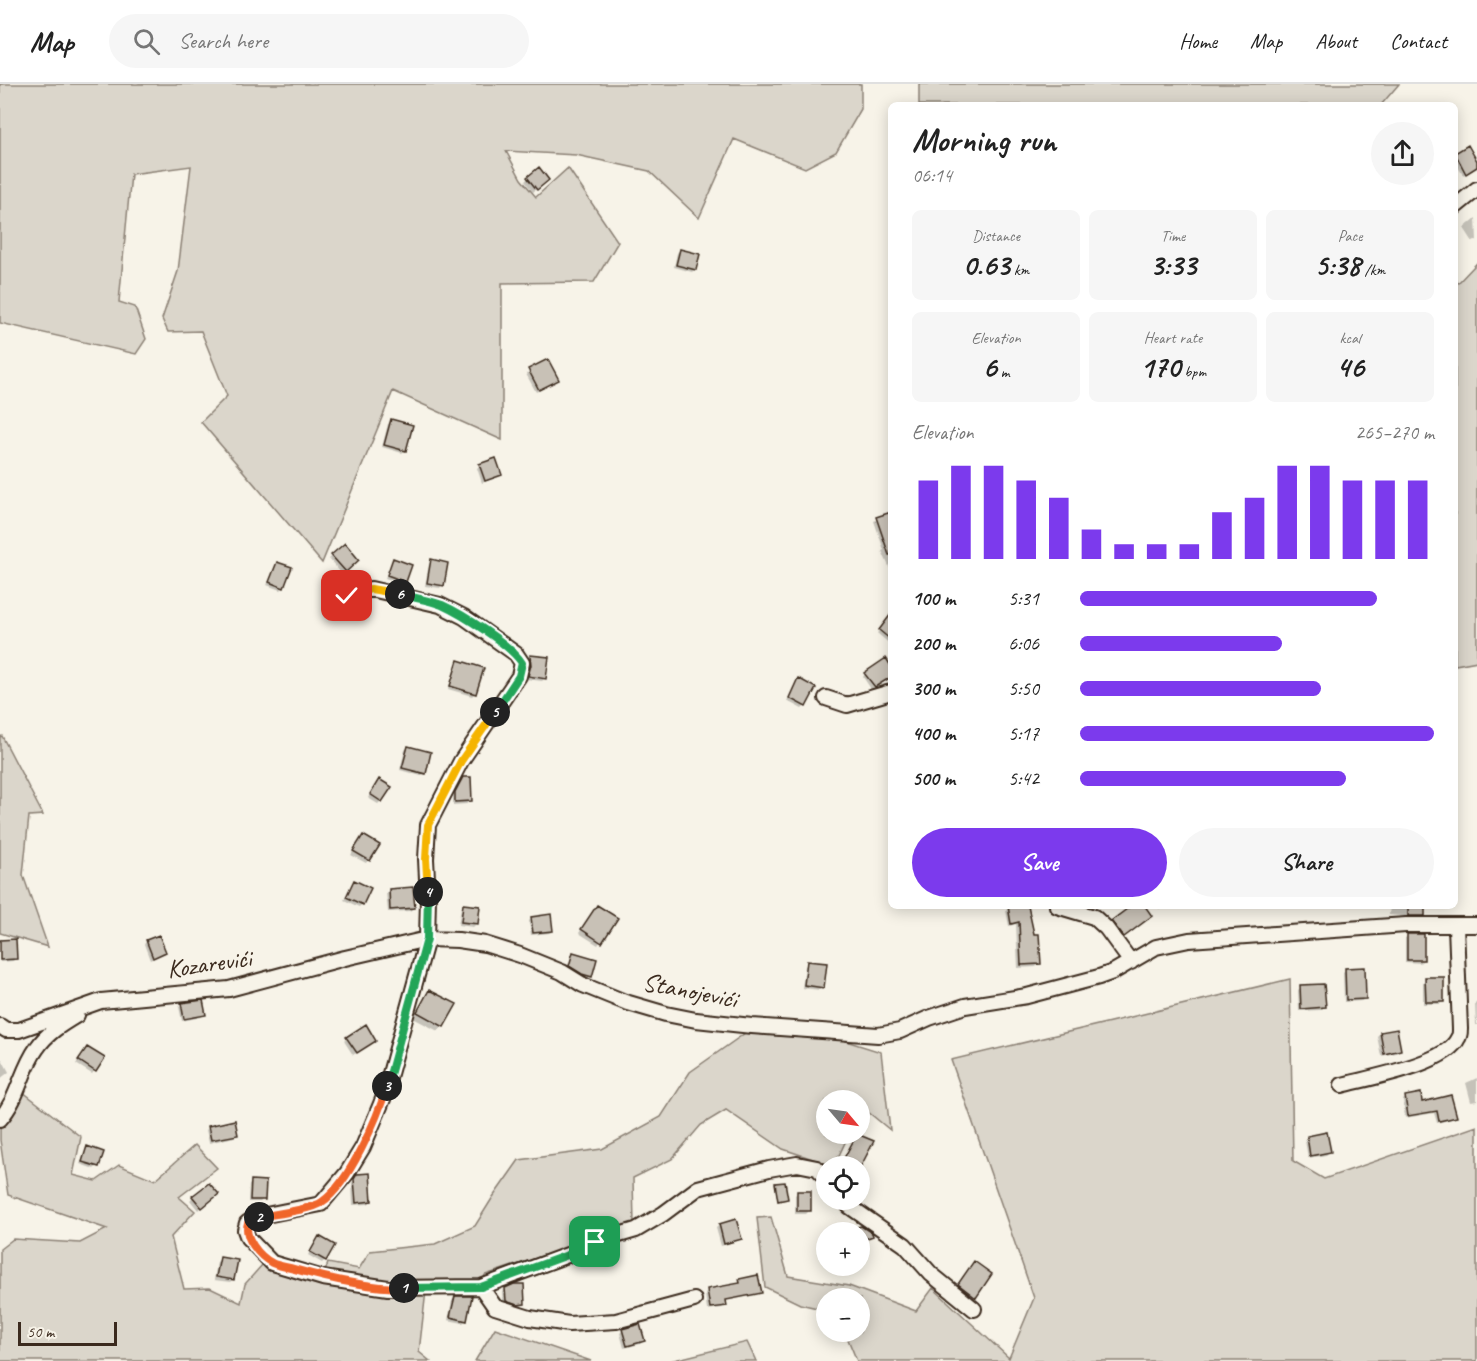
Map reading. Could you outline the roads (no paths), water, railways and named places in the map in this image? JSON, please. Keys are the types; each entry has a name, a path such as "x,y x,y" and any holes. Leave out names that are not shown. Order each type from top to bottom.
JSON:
{"street":[{"path":"1458,205 1477,189"},
{"path":"341,583 339,590 347,596 371,589 440,605 464,617 516,654 522,663 519,676 461,761 428,825 427,939 383,1099 363,1146 329,1197 321,1204 256,1217 248,1223 245,1230 248,1238 272,1263 324,1278 388,1288 481,1287 573,1253 595,1242 636,1230 663,1214 698,1188 797,1164 816,1168"},
{"path":"826,698 847,705 888,693"},
{"path":"1067,909 1094,917 1106,928 1131,962"},
{"name":"Stanojevići","path":"427,939 485,944 562,972 583,985 625,1002 666,1014 696,1020 878,1035 900,1031 965,1006 1063,988 1113,972 1156,947 1189,939 1406,925 1477,925"},
{"path":"1342,1085 1413,1067 1451,1048 1458,1039 1460,1029 1456,926"},
{"name":"Kozarevići","path":"0,1026 6,1030 19,1030 87,1005 129,997 229,989 427,939"},
{"path":"0,1119 15,1099 35,1049 56,1027 83,1011 87,1005"},
{"path":"855,1210 905,1245 931,1274 974,1309"},
{"path":"481,1287 495,1306 530,1318 568,1324 616,1321 694,1300"}]}
